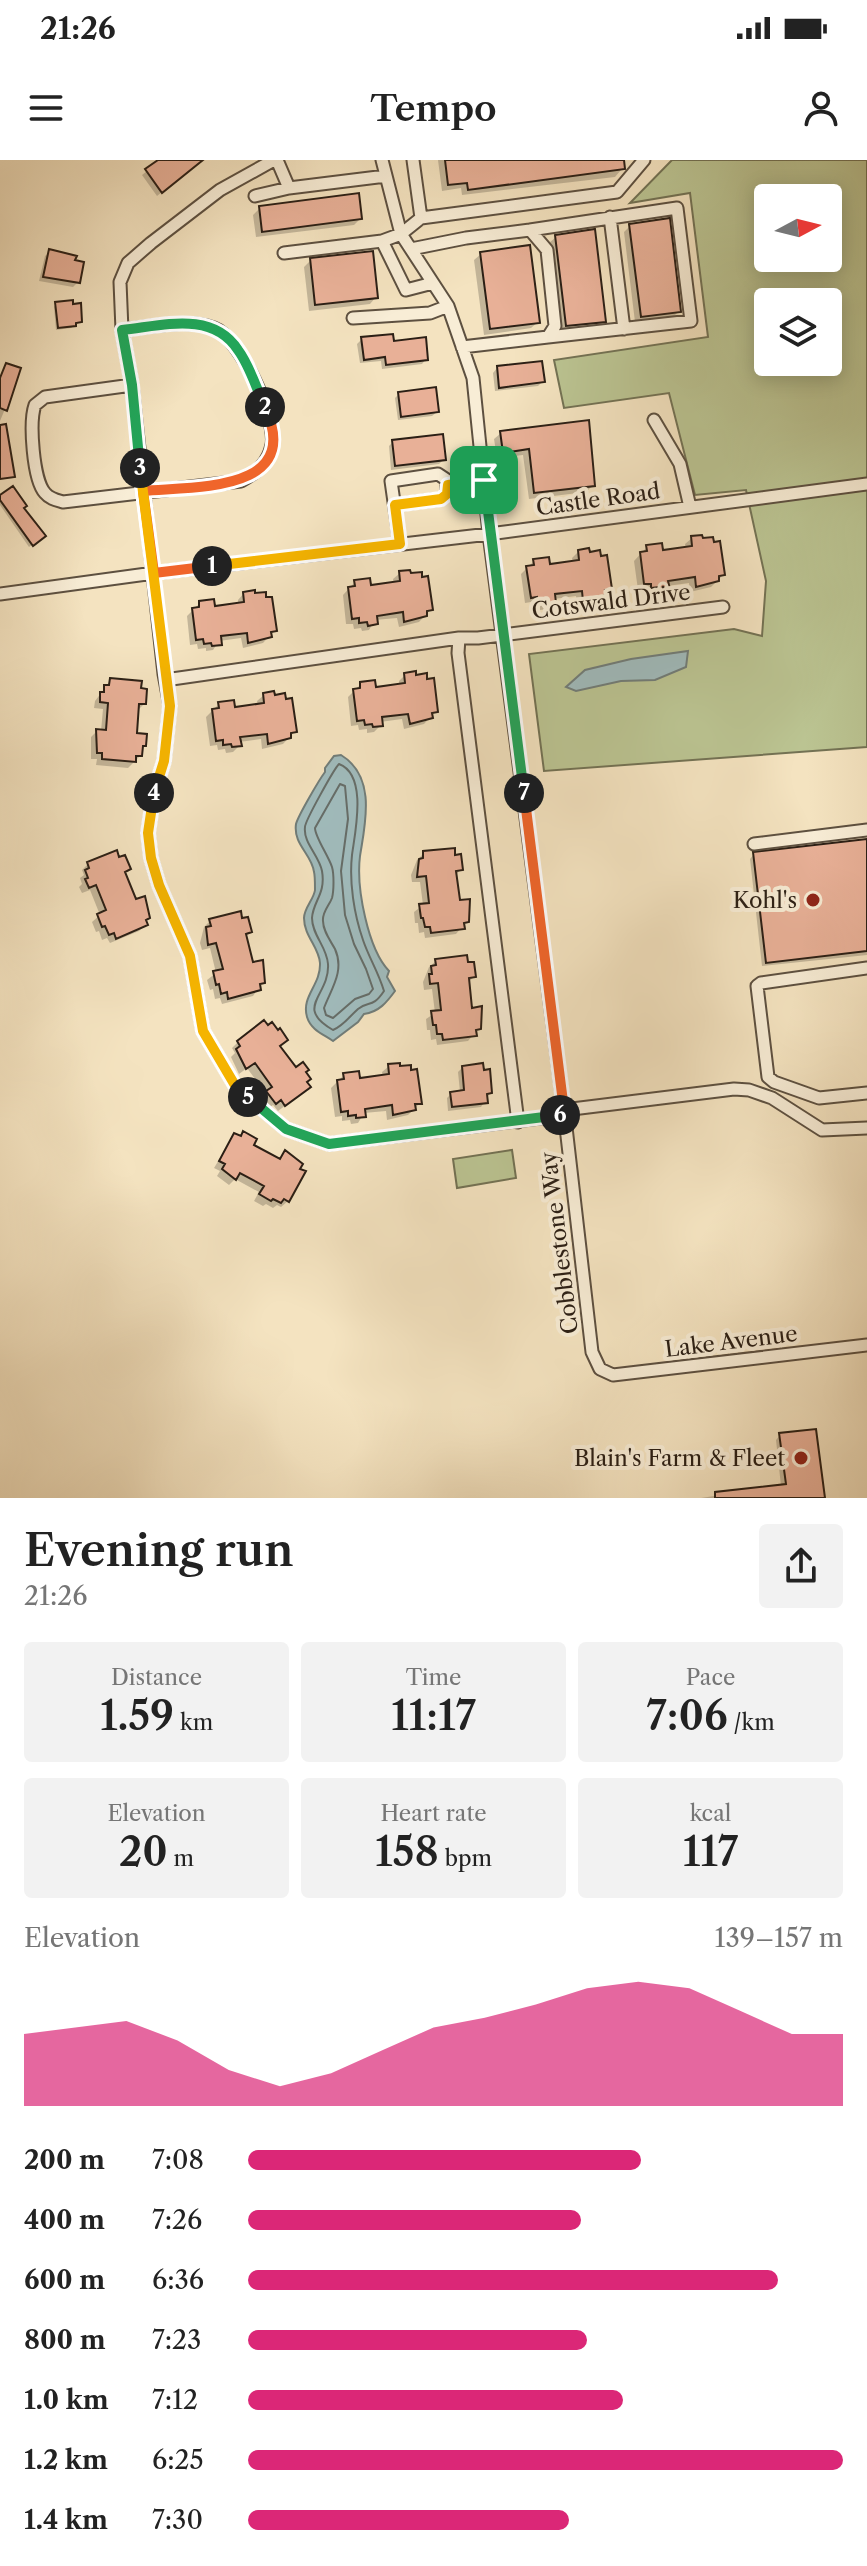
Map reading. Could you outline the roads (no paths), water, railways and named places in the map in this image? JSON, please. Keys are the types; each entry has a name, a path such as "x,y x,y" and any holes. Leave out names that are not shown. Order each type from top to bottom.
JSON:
{"street":[{"path":"289,188 276,160 220,190 128,263 120,282 122,330 132,385 170,706 164,761 154,793 148,833 151,858 159,885 190,956 203,1031 236,1087 286,1129 329,1144 518,1122 564,1112 734,1089 749,1090 772,1098 822,1130 867,1128"},
{"name":"Cobblestone Way","path":"382,160 401,234 448,306 473,378 489,534 592,1352 600,1369"},
{"path":"413,160 421,218"},
{"path":"284,253 382,241 401,234 421,218 617,192 644,160"},
{"path":"255,196 289,188 386,176"},
{"path":"411,249 466,238 677,208 691,321 462,347"},
{"path":"610,217 624,329"},
{"path":"530,230 547,250 555,326 548,337"},
{"path":"382,241 406,290 433,283"},
{"path":"353,318 430,313 448,306"},
{"path":"122,330 191,323 217,328 239,350 272,422 273,443 269,457 259,471 241,481 63,502 43,492 31,425 35,405 45,397 132,385"},
{"path":"654,420 680,464 690,507"},
{"path":"395,505 441,499 447,494 448,485 438,474 391,481 400,544"},
{"path":"448,485 484,480"},
{"name":"Castle Road","path":"0,594 867,484"},
{"name":"Cotswald Drive","path":"504,635 723,607"},
{"path":"165,680 459,638 504,635"},
{"path":"459,638 458,653 518,1122"},
{"path":"754,844 867,830"},
{"path":"867,968 757,986 768,1077 819,1098 867,1093"},
{"name":"Lake Avenue","path":"600,1369 613,1375 867,1345"}],"water":[{"path":"688,651 686,667 655,680 621,681 576,691 566,687 585,670 631,659"},
{"path":"341,755 352,764 364,788 366,816 359,869 362,901 375,948 389,971 387,977 395,991 382,1006 364,1014 333,1041 314,1028 307,1017 307,1003 318,978 320,963 304,918 315,890 313,866 297,838 296,824 325,768 334,756"}],"place":[{"name":"Kohl's","path":"813,900"},
{"name":"Blain's Farm & Fleet","path":"801,1458"}]}
